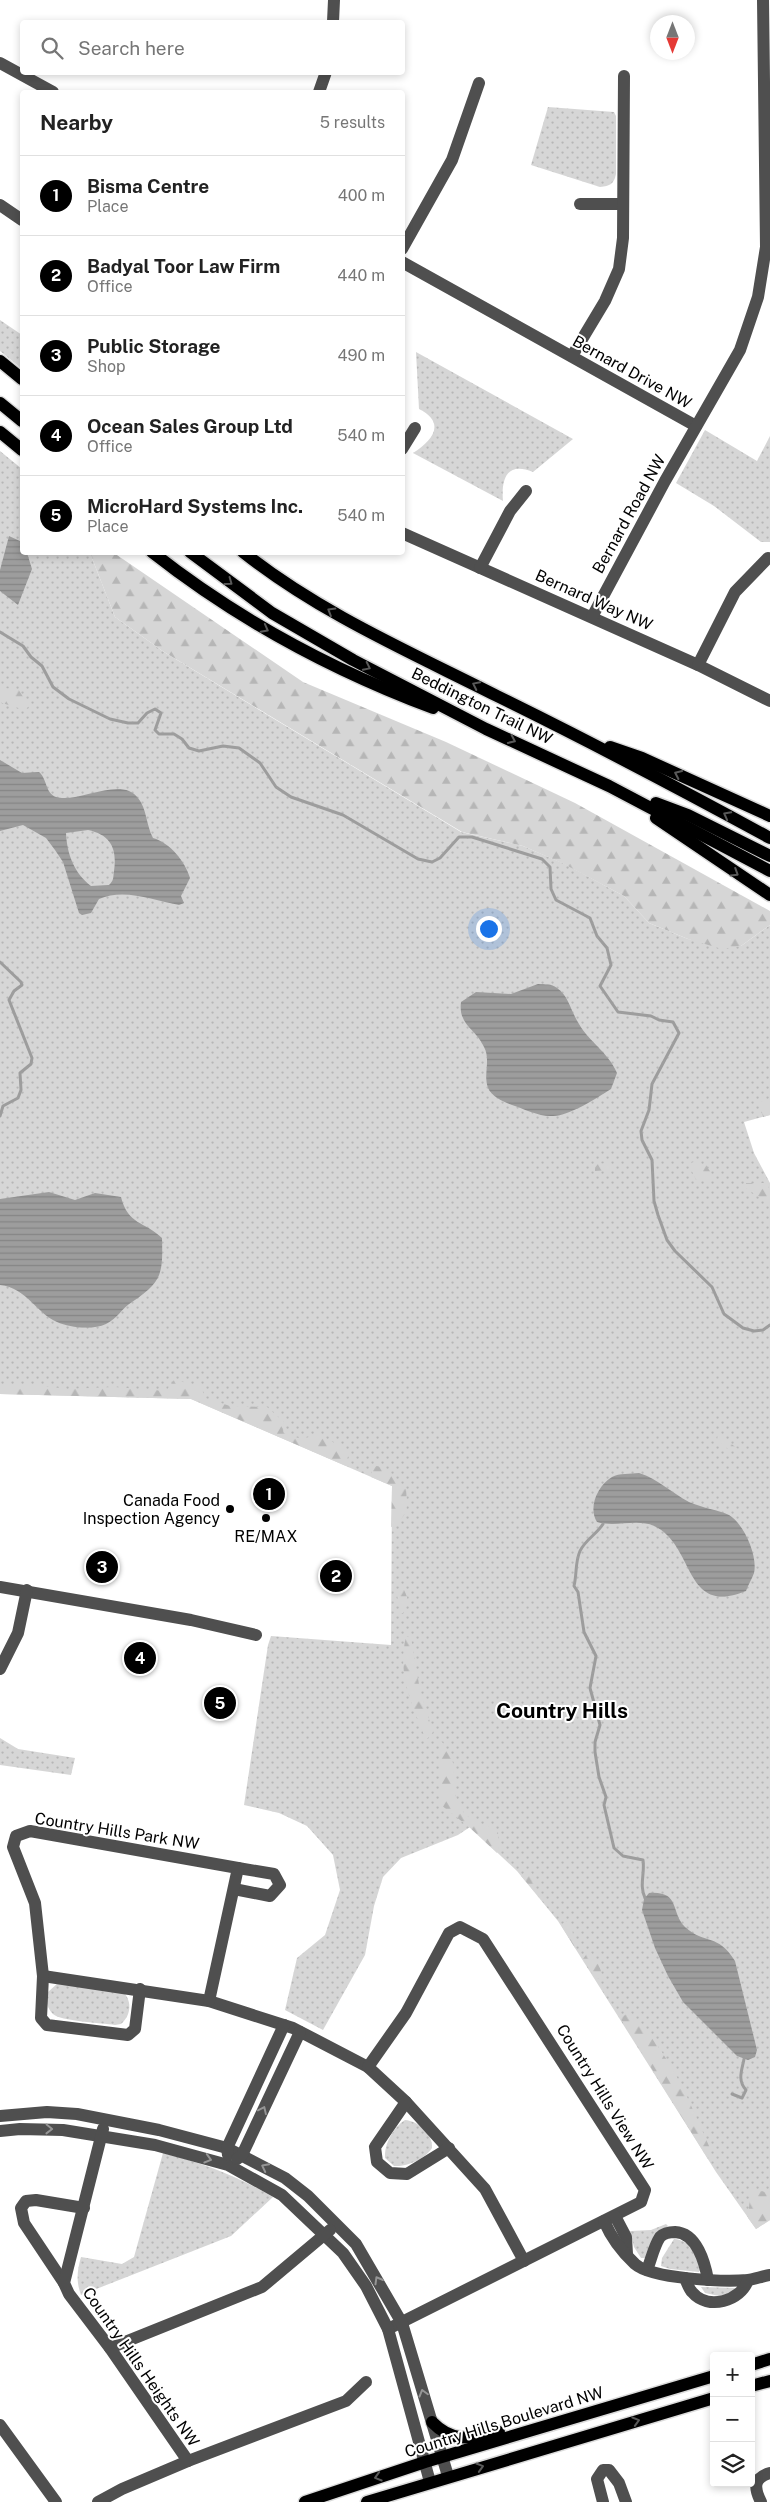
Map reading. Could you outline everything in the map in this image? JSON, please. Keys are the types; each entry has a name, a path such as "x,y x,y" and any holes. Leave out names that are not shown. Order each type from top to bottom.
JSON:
{"main road":[{"path":"0,361 20,377"},
{"path":"0,403 20,419"},
{"path":"0,432 20,448"},
{"path":"156,555 193,584 250,621 329,663 386,690 486,728"},
{"name":"Beddington Trail NW","path":"194,555 272,613 310,636 486,728 609,786 770,871"},
{"name":"Beddington Trail NW","path":"248,555 338,615 566,731 770,838"},
{"path":"566,731 642,758 770,816"},
{"path":"609,786 688,815 770,856"},
{"path":"609,786 770,895"},
{"path":"755,2364 770,2359"},
{"name":"Country Hills Boulevard NW","path":"305,2502 425,2462 710,2377"},
{"path":"755,2385 770,2381"},
{"path":"367,2502 448,2476 710,2399"},
{"path":"432,2422 444,2433 454,2438 463,2438 573,2418"}],"street":[{"path":"334,0 334,20"},
{"name":"Bernard Drive NW","path":"405,264 696,426 740,350 758,297 766,247 763,0"},
{"path":"0,63 20,74"},
{"path":"22,75 49,90"},
{"path":"320,90 325,75"},
{"path":"572,356 604,301 619,269 623,204 624,76"},
{"path":"405,244 452,160 479,83"},
{"path":"580,204 623,204"},
{"path":"0,205 20,219"},
{"name":"Bernard Road NW","path":"592,617 696,426"},
{"path":"405,444 415,428"},
{"path":"480,568 510,511 526,491"},
{"name":"Bernard Way NW","path":"405,534 698,665 770,701"},
{"path":"698,665 735,592 768,558"},
{"path":"0,1586 191,1620 256,1635"},
{"path":"0,1669 18,1633 27,1590"},
{"name":"Country Hills Park NW","path":"140,1989 135,2029 128,2035 47,2025 41,2018 43,1976 35,1903 13,1847 16,1836 30,1831 274,1874 280,1885 270,1896 234,1889"},
{"path":"209,2001 238,1868"},
{"name":"Country Hills View NW","path":"368,2067 406,2013 449,1933 460,1926 483,1939 645,2190 641,2202 388,2329"},
{"path":"43,1976 140,1989 209,2001 292,2028 368,2067 406,2102 485,2190 524,2261"},
{"path":"228,2165 227,2148 292,2028"},
{"path":"228,2165 242,2155 292,2028"},
{"path":"406,2102 375,2147 377,2162 390,2173 407,2174 449,2148"},
{"path":"0,2116 47,2112 159,2130 227,2148 285,2178 337,2224 356,2244 402,2323 448,2476"},
{"name":"Country Hills Heights NW","path":"64,2283 105,2120"},
{"path":"0,2131 20,2129 63,2130 102,2135 155,2146 228,2165 282,2195 343,2253 366,2286 388,2329 430,2482"},
{"name":"Country Hills Heights NW","path":"84,2208 36,2200 26,2201 21,2208 24,2223 64,2283 69,2294 110,2348 188,2461 122,2488 98,2502"},
{"path":"609,2218 616,2244 628,2254 635,2264 647,2270 685,2278 708,2280 748,2280 770,2275"},
{"path":"110,2348 262,2287 337,2224"},
{"path":"647,2270 660,2238 667,2232 677,2232 687,2236 697,2247 706,2266 708,2280"},
{"path":"685,2278 692,2292 711,2302 733,2298 744,2290 748,2280"},
{"path":"188,2461 346,2401 366,2382"},
{"path":"0,2425 56,2502"},
{"path":"603,2502 597,2479 603,2470 610,2470 619,2483 626,2502"},
{"path":"761,2502 756,2492 756,2482 761,2476 770,2473"}],"green space":[{"path":"548,107 614,112 616,116 616,174 611,184 600,187 531,165"},
{"path":"0,320 20,334 20,367 0,351"},
{"path":"416,352 573,439 533,472 517,469 508,474 503,486 503,501 413,453 426,443 434,432 433,420 428,414 419,409"},
{"path":"705,430 757,461 770,436 770,542 761,542 714,506 676,483"},
{"path":"0,451 20,467 20,555 91,555 115,617 164,652 461,832 523,846 565,864 624,896 649,923 688,939 741,946 770,925 770,1115 744,1122 754,1153 770,1183 770,2220 756,2229 716,2172 558,1921 517,1871 470,1827 458,1835 401,1858 383,1877 374,1906 365,1955 323,2030 285,2010 297,1958 325,1935 340,1890 333,1855 307,1826 279,1813 244,1805 268,1645 271,1636 391,1645 392,1486 191,1399 0,1394"},
{"path":"91,555 117,555 303,682 446,742 575,803 770,911 770,925 741,946 722,949 688,939 649,923 624,896 564,864 523,846 462,832 164,652 115,617"},
{"path":"0,688 18,689 29,706 25,710 2,703 0,701"},
{"path":"770,1098 770,1115 763,1117 760,1102"},
{"path":"693,1162 706,1165 711,1173 709,1180 696,1180 689,1165"},
{"path":"608,1163 610,1165 609,1170 595,1171 595,1167 598,1164"},
{"path":"746,1183 767,1183 770,1191 770,1205 746,1188"},
{"path":"174,1380 201,1386 205,1398 230,1406 267,1407 284,1422 283,1433 303,1438 314,1434 338,1445 348,1456 346,1466 191,1399 0,1394 0,1386 26,1384 68,1389 114,1387 166,1391"},
{"path":"718,1434 738,1449 738,1452 729,1450 717,1440"},
{"path":"376,1466 381,1467 406,1488 406,1510 402,1518 391,1527 392,1486 371,1477 372,1470"},
{"path":"399,1588 404,1590 407,1599 403,1613 400,1613 397,1594"},
{"path":"406,1636 411,1638 420,1690 433,1732 426,1740 407,1690 403,1664"},
{"path":"0,1738 18,1749 75,1758 71,1775 0,1765"},
{"path":"438,1742 442,1742 452,1760 457,1800 464,1812 473,1820 498,1832 499,1848 497,1853 469,1827 441,1805 440,1747"},
{"path":"528,1869 536,1882 534,1891 521,1876"},
{"path":"566,1921 572,1928 575,1948 561,1925"},
{"path":"589,1951 596,1959 602,1976 596,1980 583,1959"},
{"path":"58,1983 122,1991 128,1998 129,2012 121,2024 115,2025 72,2020 57,2016 49,2009 47,2000 48,1992"},
{"path":"630,2012 667,2059 676,2075 709,2146 711,2153 708,2159 620,2018"},
{"path":"405,2120 415,2123 424,2129 430,2138 432,2148 425,2156 415,2162 394,2166 385,2158 386,2147 393,2132"},
{"path":"163,2153 220,2171 273,2197 231,2236 81,2295 78,2276 81,2257 122,2264 134,2257"},
{"path":"750,2189 770,2193 770,2220 756,2229 748,2218 750,2197 748,2194"},
{"path":"666,2224 668,2226 657,2235 646,2258 641,2258 634,2247 630,2231 651,2230"},
{"path":"674,2239 688,2245 701,2268 699,2272 670,2269 661,2266 662,2258"},
{"path":"701,2287 735,2288 735,2292 719,2296 705,2293"}],"shaded area":[{"path":"9,536 20,541 20,555 28,555 32,569 18,605 0,591 0,570"},
{"path":"0,760 22,773 39,772 52,795 56,797 76,797 110,789 121,789 130,792 141,802 153,838 171,848 181,859 188,872 190,878 181,896 184,903 179,905 139,896 109,896 99,899 91,913 82,915 79,913 63,862 46,838 23,825 0,831","holes":["88,830 96,832 108,840 115,856 112,882 109,885 91,886 85,881 76,869 68,848 66,833"]},
{"path":"538,984 552,985 561,991 583,1031 609,1059 617,1073 611,1089 583,1106 560,1115 548,1116 532,1112 498,1099 492,1094 488,1088 486,1078 486,1052 481,1041 462,1016 461,1002 476,992 511,994"},
{"path":"49,1192 75,1200 95,1193 121,1197 124,1206 132,1218 162,1238 162,1260 159,1276 149,1289 128,1304 106,1324 88,1328 62,1324 49,1318 24,1295 9,1287 0,1285 0,1199"},
{"path":"639,1473 689,1502 725,1513 735,1519 749,1541 754,1558 754,1573 746,1591 726,1596 712,1595 701,1588 670,1538 658,1528 644,1523 605,1524 597,1522 593,1510 598,1492 602,1486 612,1477 622,1474"},
{"path":"649,1893 666,1895 685,1927 699,1936 723,1946 735,1961 757,2050 755,2057 748,2060 737,2056 683,2002 655,1948 642,1910 644,1899"}],"waterway":[{"path":"0,632 23,646 31,657 42,666 53,687 69,699 110,719 128,723 138,723 147,713 155,709 161,713 155,730 159,734 174,734 182,739 189,748 199,751 223,746 239,748 260,763 276,787 291,797 343,815 418,859 432,862 440,858 459,837 472,837 542,859 550,867 551,889 556,900 590,918 597,936 607,948 611,965 600,986 618,1012 651,1016 659,1020 673,1022 679,1033 652,1084 649,1110 641,1131 642,1140 652,1160 654,1201 667,1240 675,1251 712,1287 724,1314 743,1328 754,1331 763,1330 770,1325"},
{"path":"0,962 21,982 22,985 14,991 9,1000 32,1058 31,1064 20,1073 21,1090 18,1098 3,1106 0,1116"},
{"path":"603,1524 580,1551 577,1559 574,1586 578,1592 584,1632 596,1656 590,1688 600,1725 595,1742 595,1752 599,1777 606,1797 604,1805 614,1848 623,1856 643,1860 642,1889 645,1898"},
{"path":"732,2094 742,2098 746,2090 741,2079 744,2059"}],"place":[{"name":"Bisma Centre","path":"269,1494"},
{"name":"Canada Food Inspection Agency","path":"230,1509"},
{"name":"RE/MAX","path":"266,1518"},
{"name":"Public Storage","path":"102,1567"},
{"name":"Badyal Toor Law Firm","path":"336,1576"},
{"name":"Ocean Sales Group Ltd","path":"140,1658"},
{"name":"MicroHard Systems Inc.","path":"220,1703"}],"district":[{"name":"Country Hills","path":"562,1710"}]}
